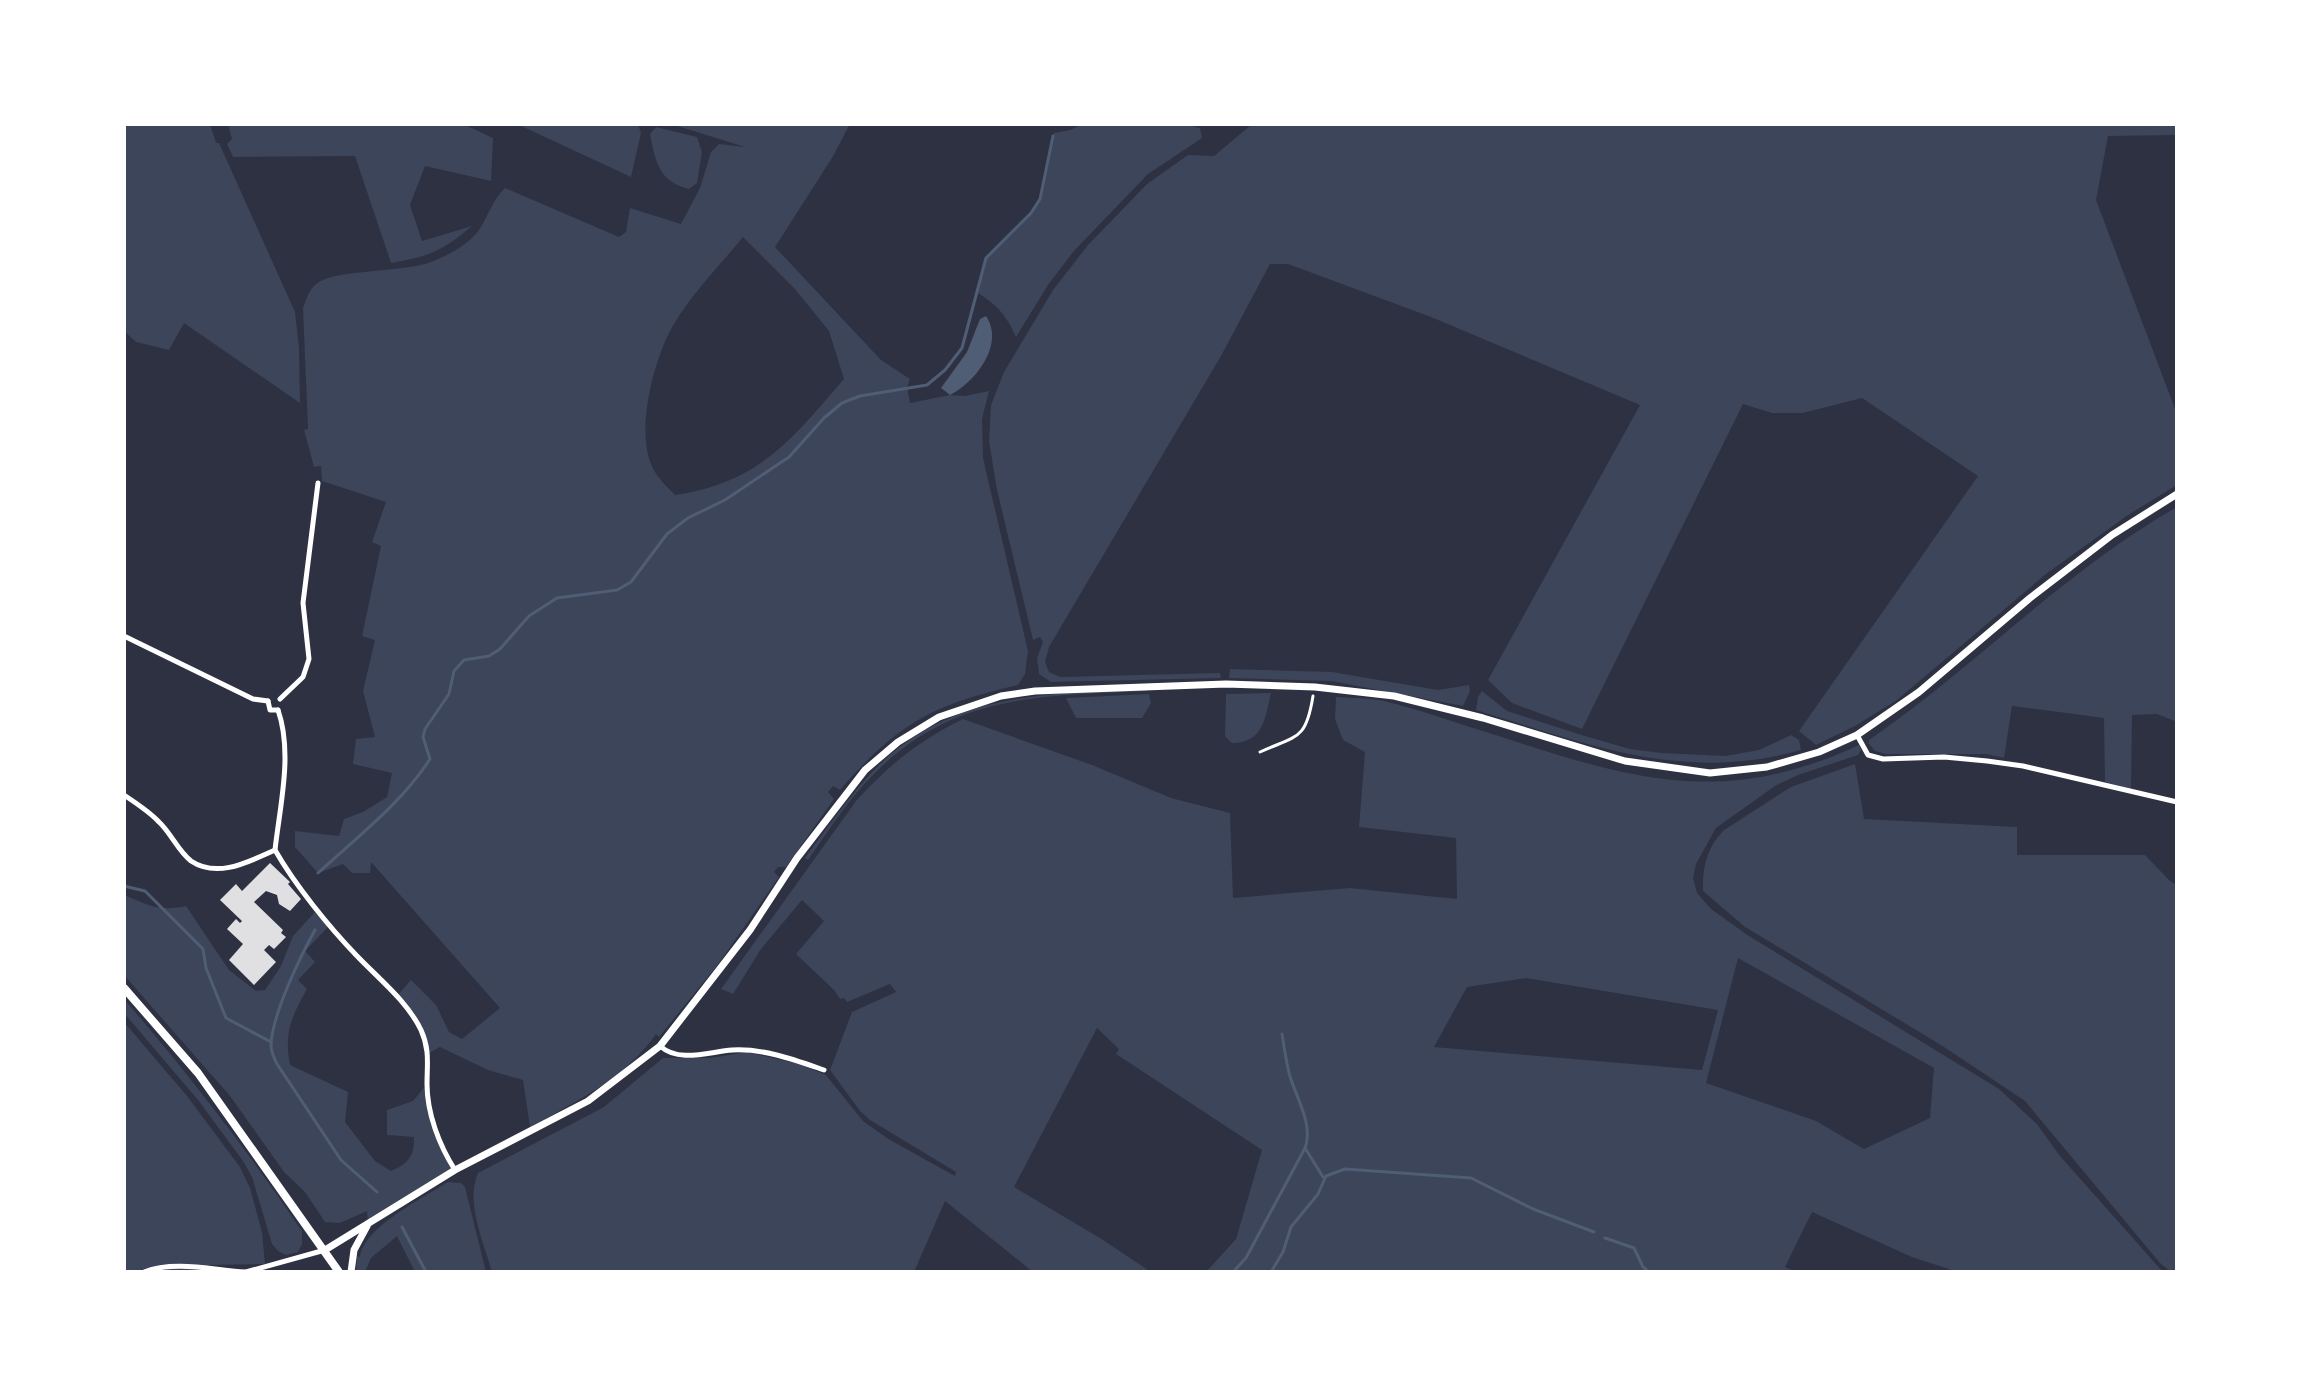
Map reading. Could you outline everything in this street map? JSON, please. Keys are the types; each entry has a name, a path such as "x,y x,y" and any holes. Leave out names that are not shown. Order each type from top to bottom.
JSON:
{"main road":[{"path":"124,988 198,1073 339,1272"}],"street":[{"path":"280,699 303,677 309,659 303,603 318,483"},
{"path":"144,1272 182,1266 246,1272 325,1250 455,1170 588,1101 660,1046 750,930 797,858 865,770 898,742 939,717 1001,696 1035,691 1149,685 1315,687 1394,696 1483,718 1625,761 1710,773 1767,767 1819,752 1857,735 1919,692 2030,598 2112,535 2177,494"},
{"path":"124,636 253,699 280,699"},
{"path":"278,710 282,704 280,699"},
{"path":"268,701 270,710 278,710"},
{"path":"278,710 284,725 285,744 275,850 321,913 354,953 397,996 421,1030 430,1062 427,1084 434,1126 455,1170"},
{"path":"1857,735 1868,755 1883,759 1944,757 2023,766 2177,802"},
{"path":"124,795 158,820 192,861 209,868 243,864 275,850"},
{"path":"660,1046 678,1056 756,1051 824,1070"},
{"path":"351,1272 354,1250 368,1223"}],"lane":[{"path":"1260,752 1300,734 1306,728 1313,696"}],"shaded area":[{"path":"124,124 210,124 295,312 300,403 184,323 169,350 136,342 124,331"},
{"path":"228,124 463,124 493,138 491,181 425,166 410,205 422,241 472,226 434,252 391,263 355,156 233,157 227,144 232,139"},
{"path":"517,124 638,124 641,133 631,177"},
{"path":"671,124 850,124 775,247 881,360 910,379 907,387 910,403 989,391 982,419 983,458 1028,651 1025,674 1018,685 962,700 918,720 880,748 840,790 833,786 828,792 834,799 786,867 778,867 774,872 779,877 719,963 659,1037 656,1034 630,1064 599,1088 530,1127 523,1080 488,1070 440,1047 429,1053 421,1030 397,996 411,980 436,1005 449,1032 462,1039 500,1008 371,862 370,873 352,873 343,864 318,873 295,847 295,831 339,836 344,819 363,812 387,797 392,773 353,764 356,739 375,737 363,691 375,640 362,636 381,546 372,542 386,502 322,481 321,466 314,467 304,430 308,429 303,308 313,287 328,278 416,266 456,250 479,230 505,188 619,237 626,232 630,208 681,224 700,188 711,152 719,144 745,147","holes":["743,237 795,289 829,331 844,379 790,439 752,469 704,489 675,495 657,475 646,441 651,384 675,322"]},
{"path":"1083,124 1186,124 1200,128 1202,138 1148,174 1073,252 1016,337 1001,312 978,293 986,258 1031,213 1040,199 1054,133"},
{"path":"1246,124 2177,124 2177,135 2108,136 2096,200 2177,414 2177,485 2128,515 2046,574 1897,700 1816,745 1799,731 1978,476 1862,398 1803,413 1772,413 1743,404 1582,729 1512,703 1488,680 1640,405 1431,317 1288,264 1270,264 1221,356 1049,647 1045,662 1049,672 1060,677 1220,673 1221,678 1051,682 1039,674 1037,658 1043,642 1040,637 1033,640 997,490 989,441 991,405 1004,372 1053,290 1088,245 1147,184 1188,155 1214,156 1251,125"},
{"path":"656,127 697,137 702,152 697,183 689,189 671,181 660,169 650,134"},
{"path":"986,316 992,338 985,361 969,381 950,395 941,388 967,352 980,319"},
{"path":"2177,507 2177,722 2157,714 2132,715 2131,789 2105,782 2104,718 2012,706 2004,758 1986,754 1886,754 1875,751 1868,743 2096,560"},
{"path":"1230,669 1332,672 1438,690 1469,685 1470,691 1463,706 1331,681 1229,678"},
{"path":"1146,689 1036,698 1002,704 968,713 936,727 905,747 875,773 848,804 808,860 805,858 873,771 902,745 933,726 966,712 1000,702 1035,696"},
{"path":"1482,691 1507,711 1630,749 1725,756 1759,750 1791,735 1799,740 1801,750 1716,763 1636,756 1476,710"},
{"path":"1271,693 1261,728 1250,739 1232,743 1225,736 1226,694"},
{"path":"1149,694 1151,703 1142,718 1076,718 1066,698"},
{"path":"1336,697 1384,701 1580,761 1670,780 1714,781 1760,777 1808,765 1859,745 1861,750 1858,755 1775,786 1716,828 1696,864 1693,878 1697,893 1711,909 1749,936 1999,1089 2037,1124 2060,1156 2163,1272 1958,1272 1912,1257 1812,1212 1785,1267 1796,1272 1206,1272 1236,1239 1262,1150 1116,1054 1119,1049 1097,1028 1014,1187 1151,1272 1033,1272 945,1201 914,1272 492,1272 475,1209 478,1173 604,1107 663,1058 711,1058 747,1052 799,1064 826,1075 863,1121 890,1140 955,1176 956,1172 870,1120 830,1070 852,1012 896,992 890,984 847,1002 844,998 840,999 796,954 824,921 802,900 761,949 733,994 721,989 856,801 905,754 963,719 1092,765 1171,798 1230,813 1233,898 1350,888 1457,899 1456,838 1359,827 1365,752 1343,740 1335,719","holes":["1738,958 1934,1068 1930,1118 1864,1149 1816,1121 1706,1083","1526,978 1718,1010 1702,1070 1434,1047 1467,987"]},
{"path":"1855,764 1864,819 2017,827 2017,855 2145,855 2177,885 2177,1272 2171,1272 2160,1263 2025,1101 1941,1045 1745,927 1703,891 1707,858 1713,843 1724,830 1791,787"},
{"path":"124,895 160,908 186,906 229,970 256,991 265,990 281,966 293,936 315,912 329,926 305,951 315,962 298,980 307,989 290,1026 290,1065 348,1092 345,1122 375,1161 391,1171 409,1158 414,1137 387,1135 387,1110 413,1101 427,1084 434,1126 455,1170 368,1223 367,1211 340,1223 325,1222 305,1192 284,1172 230,1096 124,975"},
{"path":"124,999 216,1112 302,1231 302,1244 298,1252 286,1255 272,1244 252,1177 243,1161 198,1100 124,1013"},
{"path":"124,1022 187,1096 240,1167 250,1188 262,1232 265,1264 208,1265 205,1272 154,1272 153,1266 124,1272"},
{"path":"448,1182 461,1183 465,1187 486,1272 415,1272 397,1236 371,1258 365,1272 356,1272 357,1256 360,1257 364,1246 383,1224"}],"building":[{"path":"270,863 290,882 288,884 301,899 290,911 279,904 277,895 266,891 254,902 283,930 281,933 286,937 274,949 269,945 264,950 276,962 254,985 229,960 243,944 227,929 236,919 240,923 242,921 220,900 236,884 242,891"}],"waterway":[{"path":"318,873 406,791 430,759 423,737 425,729 449,694 454,671 464,660 489,656 500,649 529,616 557,598 617,590 631,582 667,534 789,457 842,403 860,396 927,385 945,370 962,348 986,258 1031,213 1040,199 1053,136"},
{"path":"124,886 145,891 203,949 206,968 226,1018 271,1042"},
{"path":"315,930 281,1003 272,1050 277,1064 341,1160 377,1192"},
{"path":"1282,1034 1289,1073 1307,1129 1305,1148 1323,1177"},
{"path":"1233,1272 1246,1258 1305,1148"},
{"path":"1271,1272 1283,1252 1291,1227 1318,1194 1326,1176 1345,1169 1471,1178 1533,1209 1594,1232"},
{"path":"402,1227 426,1272"},
{"path":"1605,1238 1634,1248 1643,1267 1649,1272"}]}
